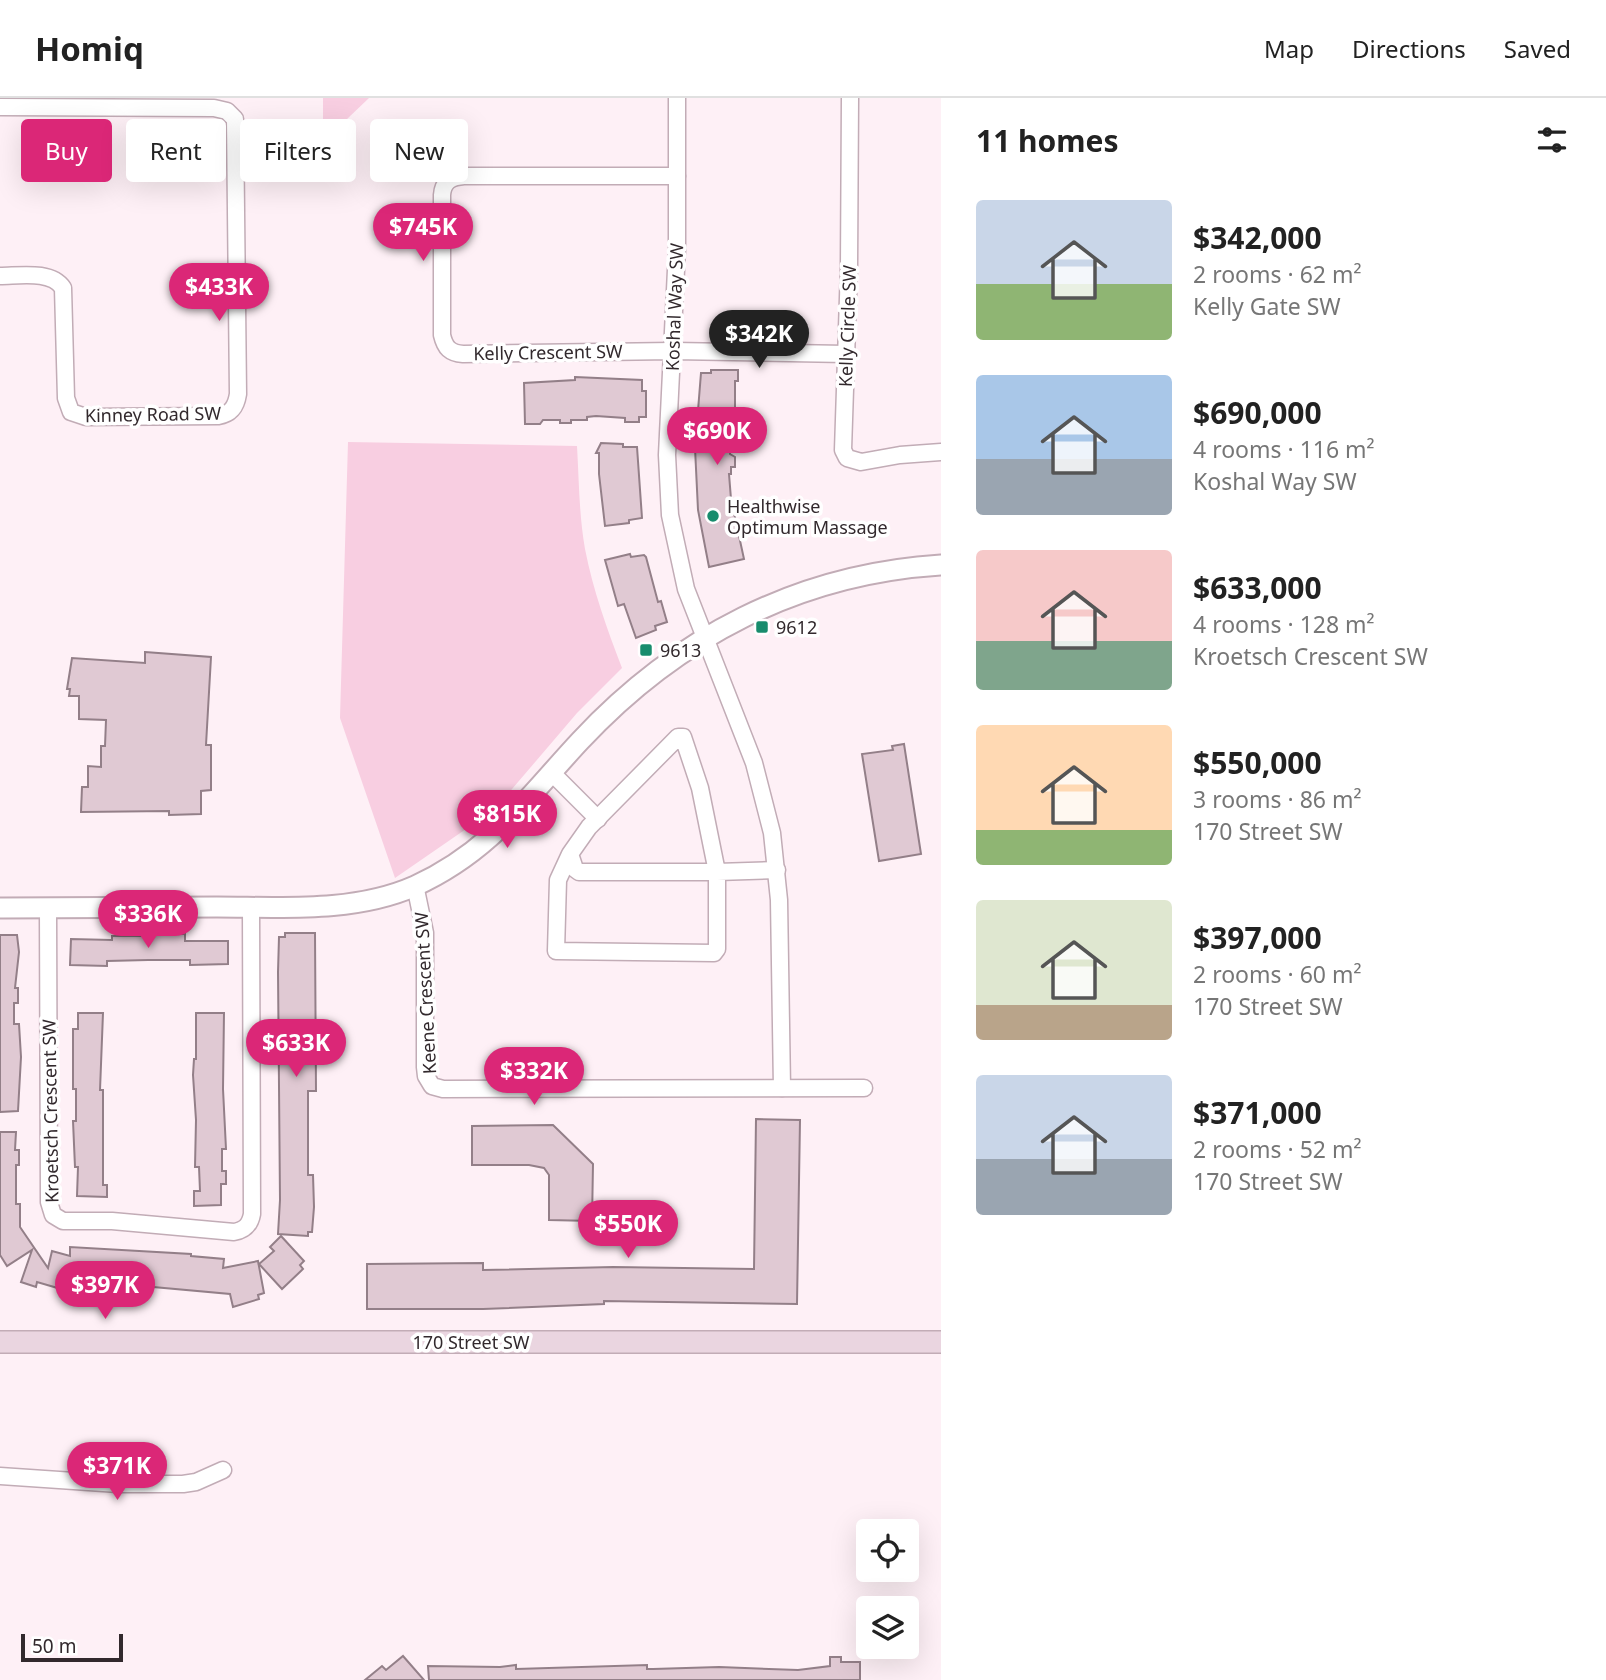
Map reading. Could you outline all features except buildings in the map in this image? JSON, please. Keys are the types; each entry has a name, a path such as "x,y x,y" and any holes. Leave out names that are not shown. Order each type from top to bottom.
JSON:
{"main road":[{"name":"170 Street SW","path":"0,1342 941,1342"}],"street":[{"name":"Koshal Way SW","path":"677,98 673,351 667,455 670,515 687,589 705,637"},
{"name":"Kelly Circle SW","path":"849,98 849,267 841,440 843,450 847,458 861,462 900,455 941,452"},
{"name":"Kinney Road SW","path":"0,107 214,107 227,111 235,119 236,405 228,414 218,416 86,417 71,412 65,398 63,288 53,278 45,276 0,276"},
{"name":"Kelly Crescent SW","path":"673,351 463,354 451,351 443,343 442,335 442,195 445,183 456,177 677,176"},
{"path":"673,351 846,354"},
{"path":"0,908 332,905 366,901 415,886 483,845 616,705 670,660 705,637 769,604 849,578 893,569 941,565"},
{"path":"705,637 762,788 772,832 777,870 782,1088"},
{"path":"678,737 683,737 700,788 717,872 717,949 714,953 556,951 558,880 570,854 598,819 678,737"},
{"path":"552,773 598,819"},
{"path":"570,854 575,869 579,872 777,870"},
{"name":"Keene Crescent SW","path":"415,886 424,923 425,1068 432,1086 443,1089 864,1088"},
{"name":"Kroetsch Crescent SW","path":"48,908 49,1202 53,1215 63,1221 112,1221 234,1232 251,1221 252,1214 251,907"},
{"path":"0,1476 118,1484 183,1484 197,1482 223,1470"}],"shaded area":[{"path":"323,98 369,98 347,119 323,119"},
{"path":"348,442 577,446 585,549 601,609 622,668 577,713 495,809 395,878 340,718"}],"place":[{"name":"Healthwise Optimum Massage","path":"713,516"},
{"name":"9612","path":"762,627"},
{"name":"9613","path":"646,650"}]}
